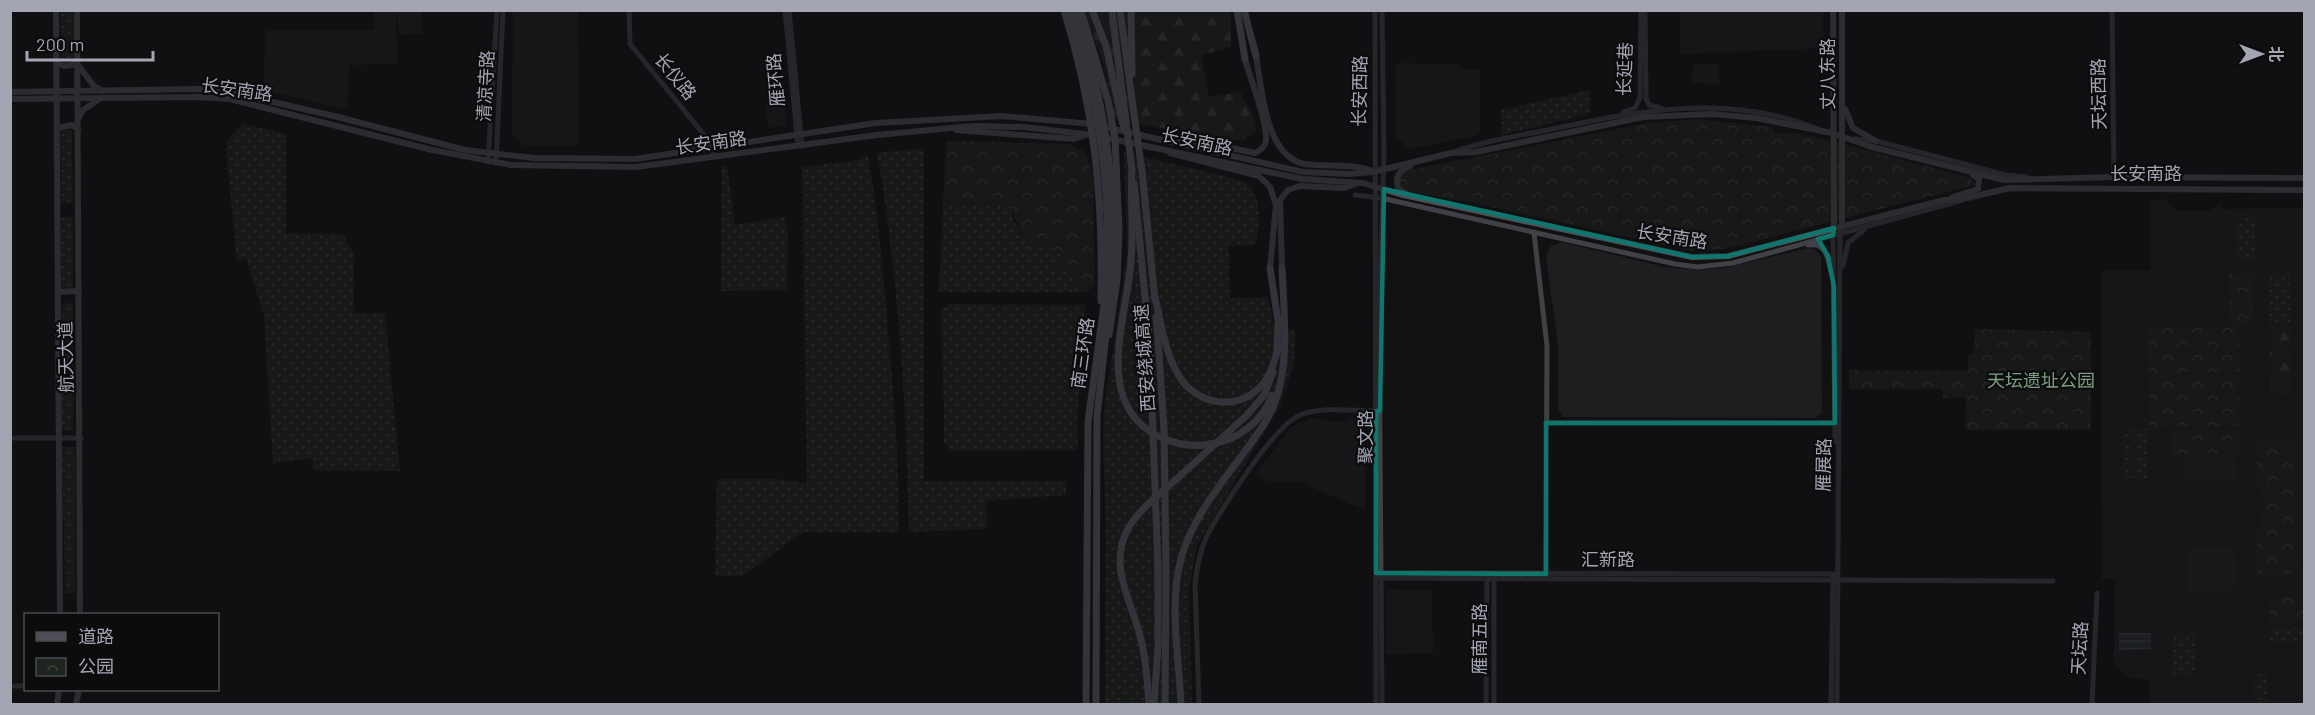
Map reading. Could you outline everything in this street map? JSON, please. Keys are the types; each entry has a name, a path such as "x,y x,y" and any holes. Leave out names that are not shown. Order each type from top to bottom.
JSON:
{"highway":[{"path":"1064,10 1092,124 1090,135 1101,209 1100,329"},
{"name":"南三环路","path":"1070,10 1096,103 1108,197 1109,290 1100,329 1088,422 1086,705"},
{"name":"南三环路","path":"1076,10 1095,76 1109,152 1113,205 1105,346 1097,416 1096,705"},
{"path":"1081,10 1108,101 1115,139 1119,231 1117,280 1112,326 1105,346"},
{"path":"1092,10 1114,74 1120,117 1130,149"},
{"name":"西安绕城高速","path":"1112,10 1143,261 1155,430 1158,588 1154,705"},
{"name":"西安绕城高速","path":"1120,10 1155,297 1164,429 1167,532 1165,705"},
{"path":"1131,10 1133,107"},
{"path":"1237,10 1245,59"},
{"path":"1244,10 1256,57"},
{"path":"1132,169 1131,261 1117,363 1120,385 1138,419 1149,431 1187,446 1202,446 1232,438 1245,431 1262,414 1270,400 1283,359"},
{"path":"1149,705 1144,652 1119,569 1124,539 1144,508 1247,415 1272,380 1278,348 1278,321 1271,290 1270,268"},
{"path":"1181,705 1176,588 1183,554 1203,508 1264,423 1280,382 1283,359 1282,268"},
{"path":"1155,297 1169,353 1184,384 1194,393 1217,402 1232,402 1254,392 1271,372 1278,348"}],"main road":[{"name":"航天大道","path":"56,10 60,613"},
{"name":"航天大道","path":"77,10 81,438 80,613"},
{"name":"丈八东路","path":"1833,10 1829,132 1833,232"},
{"name":"丈八东路","path":"1841,230 1842,10"},
{"path":"1256,57 1276,146 1288,158 1302,164 1359,167 1373,172"},
{"path":"1156,139 1187,139 1255,153 1262,150 1266,142 1265,129 1245,59"},
{"path":"56,63 63,66 77,64 94,86 104,91"},
{"name":"长安南路","path":"77,96 104,91 198,89 243,94 454,147 534,158 628,159 876,123 970,116 1022,117 1092,124 1303,172 1349,174 1373,172 1451,153 1476,152 1664,115 1734,116 1829,132 1855,139 1872,147 2004,180 2038,177 2304,178"},
{"path":"1842,90 1849,122 1860,134 1876,141"},
{"path":"10,92 56,92 77,96"},
{"path":"10,99 56,100 77,96"},
{"name":"长安南路","path":"77,96 100,99 197,97 242,101 432,150 488,162 567,168 636,167 877,135 973,126 1023,128 1115,139 1302,179 1374,186 1692,258 1728,256 1841,230 1944,200 1968,198 2010,188 2304,190"},
{"path":"78,119 83,110 100,99"},
{"path":"56,128 72,125 78,129"},
{"path":"1155,147 1184,159 1259,176 1270,187 1276,205 1270,268"},
{"path":"1412,196 1400,190 1397,176 1418,161"},
{"path":"1944,200 1979,188 1979,179 1967,172"},
{"path":"1282,268 1280,200 1288,190 1300,186 1344,188 1358,183"},
{"path":"58,291 79,291"},
{"path":"57,705 58,693"},
{"path":"58,693 63,705"}],"street":[{"name":"清凉寺路","path":"488,162 497,10"},
{"name":"清凉寺路","path":"496,163 503,10"},
{"name":"长仪路","path":"629,10 630,44 712,147 715,156"},
{"name":"雁环路","path":"787,10 800,146"},
{"name":"长安西路","path":"1373,172 1375,10"},
{"name":"长安西路","path":"1382,10 1384,169"},
{"name":"长延巷","path":"1643,10 1646,98 1651,106 1665,108"},
{"name":"长延巷","path":"1617,115 1635,108 1640,102 1643,10"},
{"name":"天坛西路","path":"2112,10 2114,177"},
{"path":"1451,153 1480,144 1617,115 1665,108 1745,109 1783,116 1829,132"},
{"path":"1855,139 1876,141 2001,174 2038,177"},
{"name":"聚文路","path":"1378,198 1384,189 1384,169"},
{"name":"聚文路","path":"1373,172 1378,198 1376,705"},
{"path":"1354,195 1378,198 1675,264 1698,267 1724,265 1815,244 1822,247 1828,256 1834,288"},
{"path":"1841,230 1873,225 1968,198"},
{"path":"1467,208 1485,222"},
{"path":"1840,283 1848,243 1858,233 1873,225"},
{"name":"雁展路","path":"1831,705 1841,230"},
{"path":"1794,247 1833,232"},
{"name":"雁展路","path":"1833,232 1834,578 1837,705"},
{"path":"1534,233 1547,346 1546,574"},
{"path":"1199,705 1195,584 1197,569 1209,531 1271,439 1289,421 1311,412 1378,411"},
{"path":"1546,423 1835,423"},
{"path":"10,438 81,438"},
{"name":"汇新路","path":"1494,576 1546,574 2053,581"},
{"name":"聚文路","path":"1378,575 1382,705"},
{"name":"汇新路","path":"1378,575 1834,578"},
{"name":"雁南五路","path":"1486,705 1487,576"},
{"name":"雁南五路","path":"1494,576 1494,705"},
{"name":"天坛路","path":"2092,705 2097,594"}],"highlighted area":[{"path":"1384,189 1692,257 1728,256 1834,228 1833,235 1818,239 1828,256 1834,287 1835,423 1546,423 1546,574 1376,573 1376,411 1380,411"}],"shaded area":[{"path":"374,11 396,11 398,64 349,65 347,110 264,90 265,31 374,30"},
{"path":"397,11 422,11 422,34 399,35"},
{"path":"513,11 578,11 579,145 522,145 512,134"},
{"path":"1680,11 1823,11 1823,48 1680,54"},
{"path":"1396,63 1458,64 1461,69 1480,69 1480,131 1475,136 1409,149 1396,136"},
{"path":"1693,64 1719,64 1719,85 1692,82"},
{"path":"785,97 786,125 768,128 766,101"},
{"path":"2150,200 2167,200 2176,211 2208,211 2222,202 2222,209 2304,208 2304,704 2150,704 2149,679 2132,679 2114,665 2115,579 2102,579 2101,271 2150,270"},
{"path":"1562,242 1664,267 1698,270 1724,268 1808,248 1815,249 1821,257 1822,413 1816,418 1563,417 1558,410 1558,345 1546,257 1551,246"},
{"path":"1349,417 1357,418 1365,426 1365,510 1300,482 1267,481 1256,474 1289,429 1311,418 1344,421"},
{"path":"1386,589 1432,590 1433,653 1386,654"},
{"path":"2119,633 2151,633 2151,649 2119,650"}],"green space":[{"path":"60,11 73,11 74,60 61,59"},
{"path":"1085,11 1231,11 1231,47 1201,55 1209,97 1240,92 1254,118 1256,131 1243,140 1233,140 1115,120 1104,66"},
{"path":"1590,90 1590,114 1501,135 1501,110"},
{"path":"1696,119 1772,127 1774,133 1794,133 1817,137 1971,178 1975,185 1724,249 1691,251 1474,203 1405,191 1402,190 1398,179 1405,171 1648,123"},
{"path":"243,124 286,134 286,233 343,234 354,255 354,313 385,313 400,471 314,470 312,458 273,464 264,316 246,259 237,261 226,150 228,139"},
{"path":"60,130 72,130 73,203 61,203"},
{"path":"946,141 1068,144 1085,152 1093,175 1095,285 1086,292 1075,292 1076,272 1059,271 1060,249 1025,249 1011,205 943,206"},
{"path":"924,148 924,481 1066,481 1066,495 986,501 987,529 909,532 900,342 891,247 877,153"},
{"path":"1124,152 1244,181 1251,188 1259,210 1256,244 1229,246 1230,298 1268,298 1275,329 1295,330 1294,364 1279,408 1197,545 1189,589 1192,704 1105,704 1106,530 1103,436 1104,409 1127,255"},
{"path":"868,155 875,201 893,388 898,532 804,532 742,576 715,576 717,479 777,479 807,484 802,167 859,160"},
{"path":"722,166 727,166 735,225 785,217 788,236 787,290 721,291"},
{"path":"1011,205 1013,219 1025,240 1061,249 1076,272 1075,292 939,292 943,206"},
{"path":"61,217 73,217 73,288 61,289"},
{"path":"2237,218 2255,218 2255,260 2237,260"},
{"path":"2269,273 2290,273 2291,324 2269,325"},
{"path":"2229,274 2253,274 2253,324 2229,324"},
{"path":"73,303 73,374 62,374 62,304"},
{"path":"949,304 1085,305 1077,424 1078,450 952,451 944,443 941,311"},
{"path":"2270,326 2290,326 2291,347 2270,347"},
{"path":"2148,327 2239,327 2240,372 2149,373"},
{"name":"天坛遗址公园","path":"1975,329 2091,332 2091,430 1966,430 1966,398 1943,398 1942,389 1849,389 1849,370 1968,371 1968,355 1974,354"},
{"path":"2291,350 2291,372 2270,373 2270,351"},
{"path":"2271,374 2291,374 2291,393 2271,394"},
{"path":"2149,375 2239,375 2239,426 2149,427"},
{"path":"62,388 74,388 73,430 62,430"},
{"path":"2122,429 2132,429 2133,479 2123,479"},
{"path":"2133,429 2147,429 2148,479 2134,479"},
{"path":"2172,431 2239,431 2239,456 2172,456"},
{"path":"2257,442 2297,442 2298,574 2257,575 2257,532 2262,532 2262,484 2256,484"},
{"path":"62,447 75,447 75,593 65,593"},
{"path":"2183,458 2236,458 2236,481 2183,481"},
{"path":"2188,547 2235,547 2236,590 2188,591"},
{"path":"2304,597 2304,622 2269,623 2269,598"},
{"path":"2304,627 2304,642 2270,643 2270,628"},
{"path":"2196,633 2196,671 2193,675 2172,675 2172,634"},
{"path":"2254,674 2267,674 2267,704 2254,704"}]}
